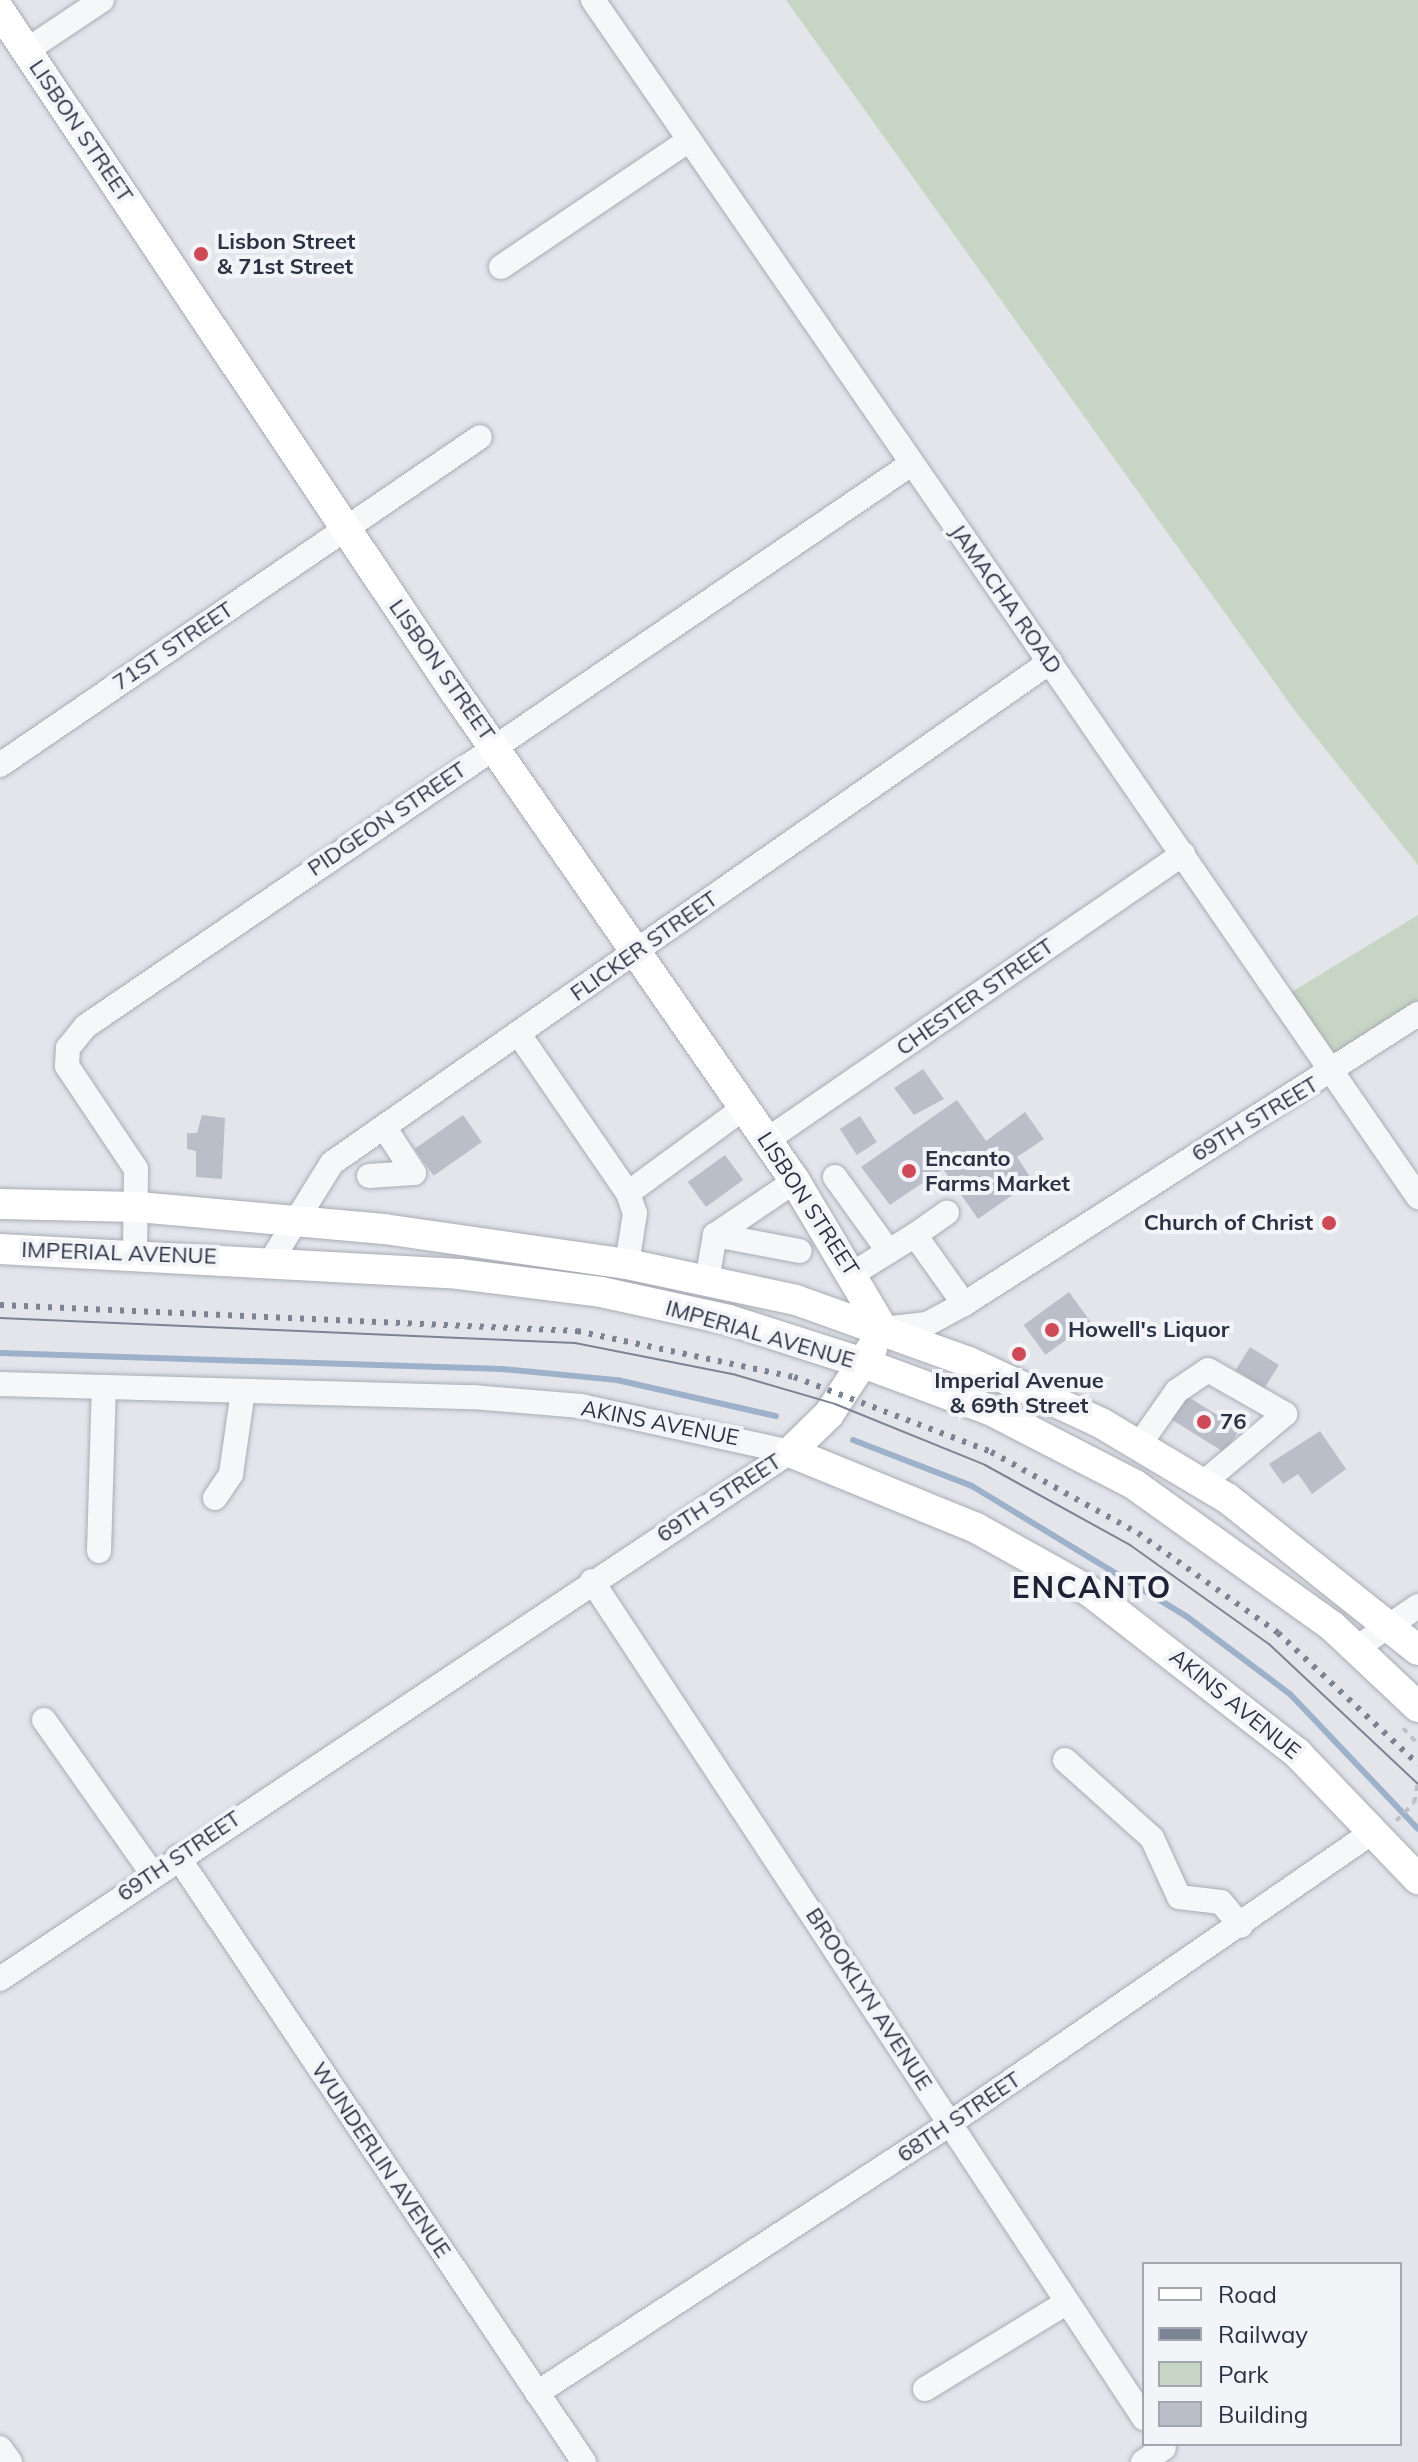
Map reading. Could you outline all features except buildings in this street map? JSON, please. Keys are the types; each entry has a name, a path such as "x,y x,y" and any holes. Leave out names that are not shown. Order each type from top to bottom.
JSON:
{"main road":[{"name":"LISBON STREET","path":"0,11 345,527 795,1181 854,1273 883,1329"},
{"name":"IMPERIAL AVENUE","path":"0,1204 138,1207 295,1222 627,1264 707,1280 883,1329 999,1375 1139,1445 1203,1483 1391,1624 1418,1650"},
{"name":"IMPERIAL AVENUE","path":"0,1249 271,1261 601,1292 729,1320 863,1363 990,1410 1135,1485 1358,1647 1418,1707"},
{"name":"69TH STREET","path":"790,1452 863,1363 883,1329"},
{"name":"AKINS AVENUE","path":"790,1452 976,1528 1089,1591 1250,1713 1374,1831 1418,1879"}],"street":[{"path":"27,50 102,0"},
{"name":"JAMACHA ROAD","path":"593,0 1183,854 1330,1074 1418,1197"},
{"path":"501,267 689,140"},
{"name":"71ST STREET","path":"0,765 480,437"},
{"name":"PIDGEON STREET","path":"138,1207 136,1169 67,1066 68,1048 86,1026 911,464"},
{"name":"FLICKER STREET","path":"271,1261 332,1163 1050,662"},
{"name":"CHESTER STREET","path":"767,1140 1183,854"},
{"name":"69TH STREET","path":"883,1329 927,1324 964,1304 1330,1074 1418,1014"},
{"path":"518,1033 628,1193 635,1213 627,1264"},
{"path":"628,1193 745,1107"},
{"path":"369,1176 414,1173 384,1127"},
{"path":"835,1177 889,1252"},
{"path":"707,1280 715,1235 795,1181"},
{"path":"135,1253 138,1207"},
{"path":"854,1273 947,1213"},
{"path":"715,1235 800,1251"},
{"path":"915,1235 964,1304"},
{"path":"1139,1445 1177,1391 1208,1370 1285,1414 1203,1483"},
{"name":"AKINS AVENUE","path":"0,1384 581,1406 790,1452"},
{"path":"99,1551 104,1387"},
{"path":"215,1498 231,1474 243,1391"},
{"name":"69TH STREET","path":"0,1979 152,1873 790,1452"},
{"name":"BROOKLYN AVENUE","path":"592,1581 1142,2415"},
{"path":"1358,1647 1418,1606"},
{"path":"44,1720 152,1873"},
{"path":"1065,1760 1152,1838 1179,1897 1221,1902 1241,1926"},
{"name":"68TH STREET","path":"537,2393 949,2124 1241,1926 1374,1831"},
{"name":"WUNDERLIN AVENUE","path":"178,1857 584,2462"},
{"path":"925,2389 1066,2303"},
{"path":"0,2448 10,2462"},
{"path":"1143,2462 1167,2451"}],"path":[{"path":"1401,1816 1414,1803 1418,1782"}],"green space":[{"path":"786,0 1418,0 1418,865 1295,711"},
{"path":"1418,915 1418,1007 1330,1074 1280,999"}],"waterway":[{"path":"0,1353 502,1369 617,1380 776,1416"},
{"path":"853,1440 972,1486 1186,1616 1290,1694 1418,1829"}],"tram line":[{"path":"0,1318 575,1343 736,1375 835,1404 985,1465 1130,1545 1269,1644 1418,1784"}],"railway":[{"path":"0,1305 577,1331 794,1377 991,1452 1138,1533 1278,1633 1418,1764"}],"place":[{"name":"Lisbon Street & 71st Street","path":"201,254"},
{"name":"Encanto Farms Market","path":"909,1171"},
{"name":"Church of Christ","path":"1329,1223"},
{"name":"Howell's Liquor","path":"1052,1330"},
{"name":"Imperial Avenue & 69th Street","path":"1019,1354"},
{"name":"76","path":"1204,1422"}],"district":[{"name":"ENCANTO","path":"1092,1587"}]}
